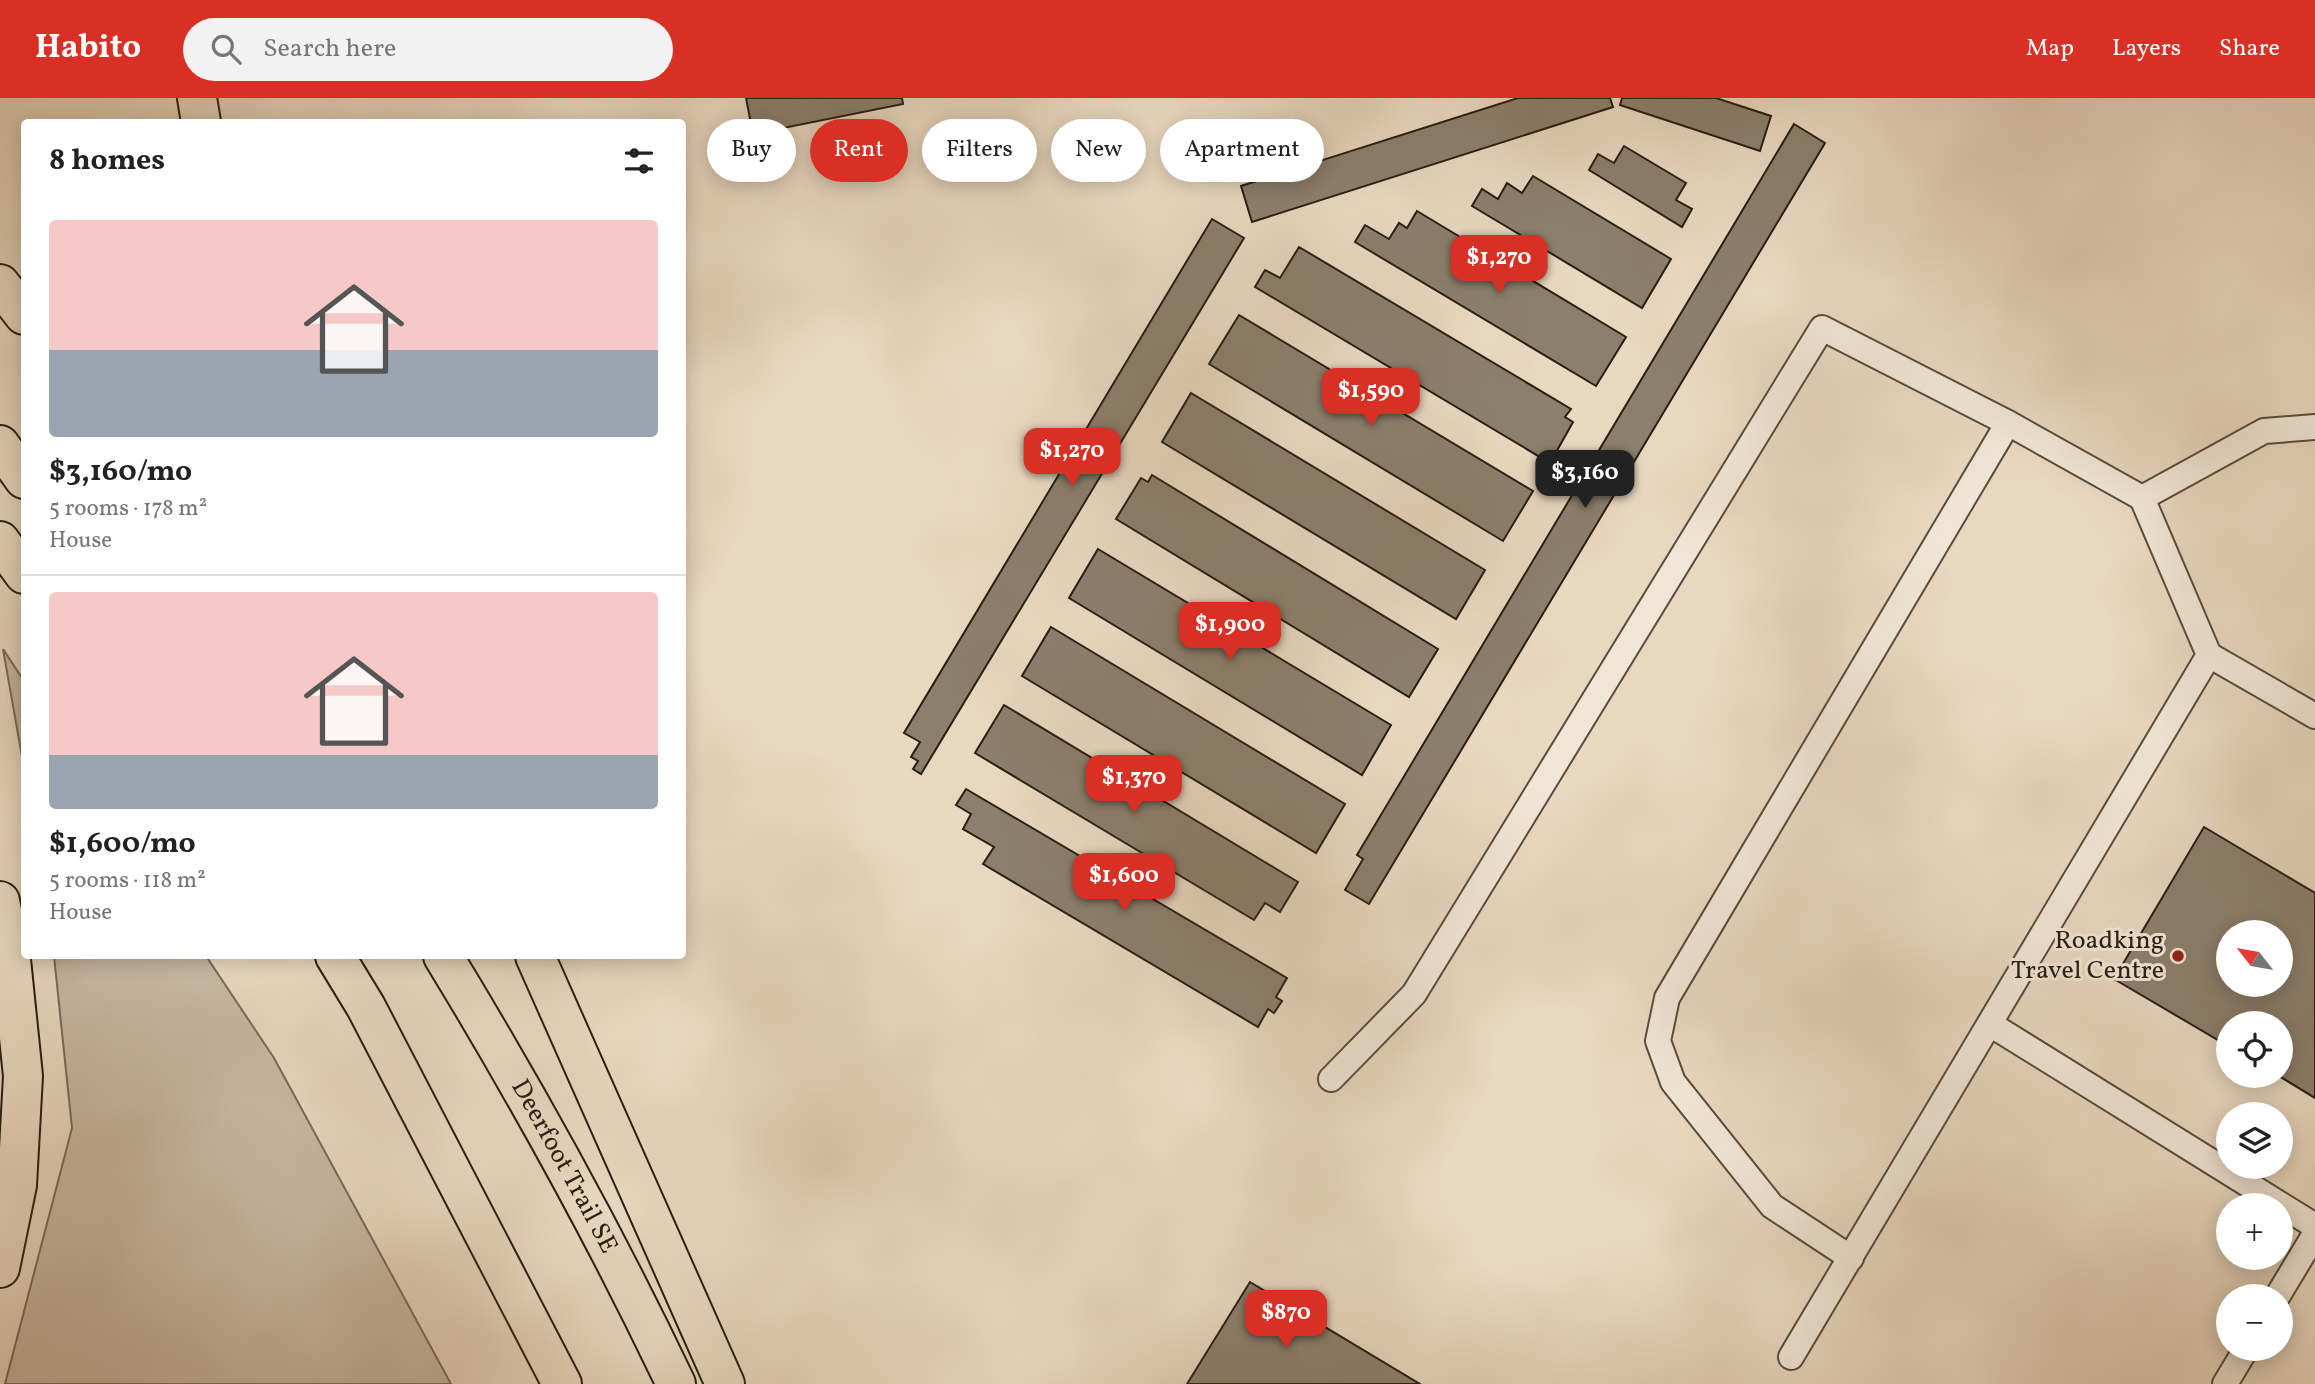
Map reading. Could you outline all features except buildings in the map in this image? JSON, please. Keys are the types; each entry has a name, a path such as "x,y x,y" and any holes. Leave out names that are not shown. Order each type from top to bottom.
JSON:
{"highway":[{"path":"197,98 200,119"},
{"path":"0,284 21,311"},
{"path":"0,445 21,475"},
{"path":"0,541 21,570"},
{"path":"0,901 10,950 23,1076 17,1185 0,1268"},
{"path":"327,959 366,1007"},
{"path":"337,959 366,1007 562,1384"},
{"name":"Deerfoot Trail SE","path":"445,959 481,1018 599,1229 676,1384"},
{"path":"536,959 725,1384"}],"lane":[{"path":"1331,1079 1414,994 1822,328 2008,423 2142,498 2209,655 2315,716"},
{"path":"1851,1258 1772,1206 1674,1082 1658,1041 1667,998 2008,423"},
{"path":"2142,498 2264,431 2315,427"},
{"path":"1791,1357 2209,655"},
{"path":"1990,1024 2315,1226"},
{"path":"2285,1284 2315,1234"},
{"path":"2225,1384 2239,1361"}],"shaded area":[{"path":"3,649 21,676 21,751"},
{"path":"54,959 208,959 274,1058 451,1384 5,1384 72,1128"}],"place":[{"name":"Roadking Travel Centre","path":"2178,956"}]}
